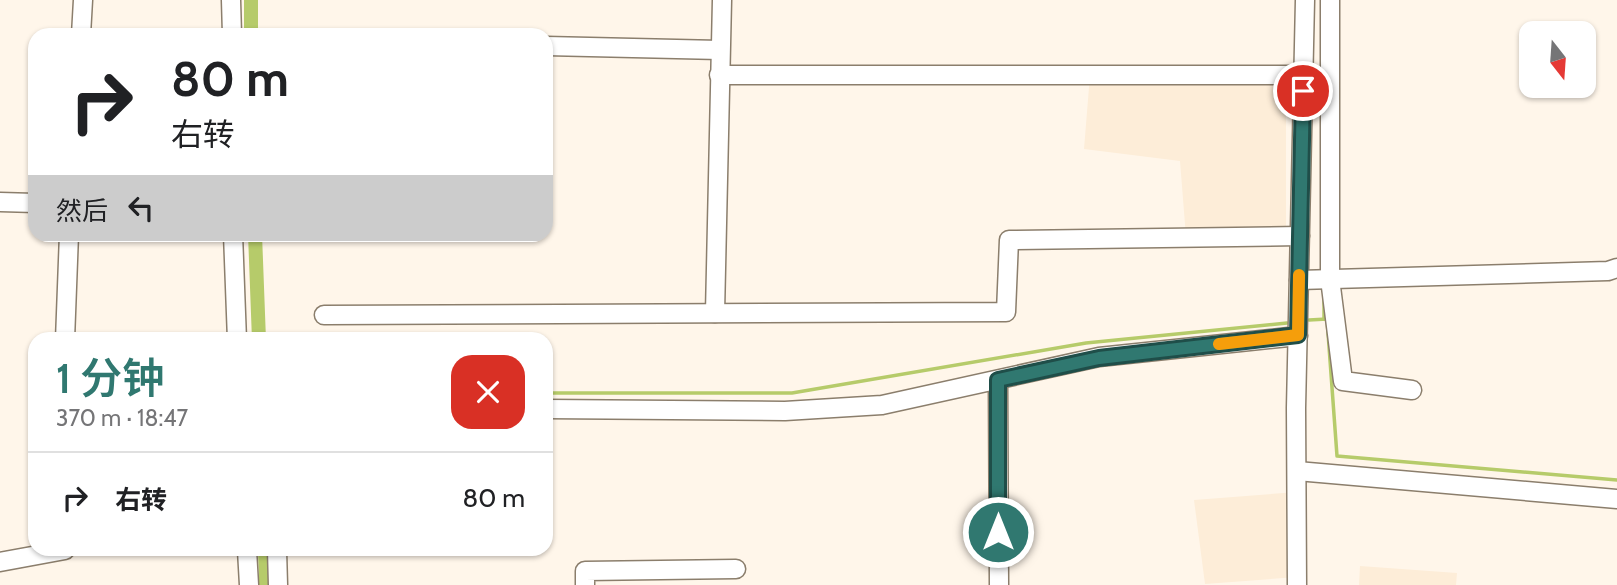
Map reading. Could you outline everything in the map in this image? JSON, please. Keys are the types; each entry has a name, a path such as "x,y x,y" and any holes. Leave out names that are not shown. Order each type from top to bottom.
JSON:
{"street":[{"path":"81,28 83,0"},
{"path":"232,0 232,28"},
{"path":"715,313 722,0"},
{"path":"1297,585 1298,335 1305,0"},
{"path":"1330,0 1324,279 1343,381 1412,390"},
{"path":"553,46 720,50"},
{"path":"719,75 1303,75"},
{"path":"0,202 28,203"},
{"path":"324,316 1006,312 1009,240 1300,236"},
{"path":"65,332 69,242"},
{"path":"233,242 237,332"},
{"path":"1299,279 1608,271 1617,268"},
{"path":"553,409 785,411 882,405 1099,358 1298,335"},
{"path":"998,380 999,585"},
{"path":"1297,471 1617,499"},
{"path":"0,562 30,556"},
{"path":"247,556 249,585"},
{"path":"277,556 278,585"},
{"path":"585,585 585,571 736,569"}],"shaded area":[{"path":"1090,75 1286,82 1286,236 1186,237 1180,161 1084,149"},
{"path":"1297,492 1297,577 1205,584 1194,500"},
{"path":"1360,566 1457,573 1456,585 1359,585"}],"waterway":[{"path":"251,0 251,28"},
{"path":"255,242 259,332"},
{"path":"1324,300 1324,319"},
{"path":"1309,320 1327,319 1337,456 1617,480"},
{"path":"553,393 792,393 1086,343 1287,323"},
{"path":"265,556 266,585"}],"slow traffic":[{"path":"1219,344 1298,335 1299,275"}],"route":[{"path":"998,532 998,380 1099,358 1298,335 1303,91"}]}
